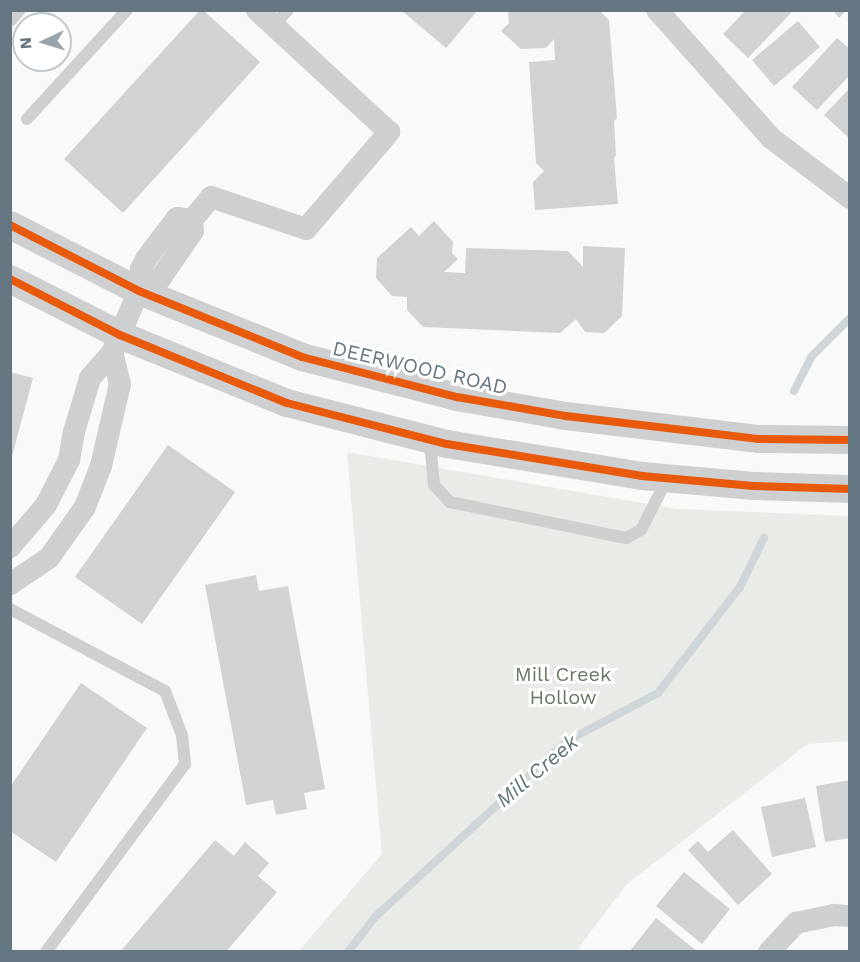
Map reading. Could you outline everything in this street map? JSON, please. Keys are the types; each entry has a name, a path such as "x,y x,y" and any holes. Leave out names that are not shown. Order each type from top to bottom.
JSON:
{"street":[{"path":"657,10 771,138 849,198"},
{"path":"10,547 46,505 58,485 69,460 74,432 90,378 116,344 141,286 160,279 193,231 192,220 211,197 306,229 389,132 272,16"},
{"name":"DEERWOOD ROAD","path":"10,225 302,357 457,397 648,428 758,439 849,440"},
{"path":"10,279 116,344 287,403 429,440 558,464 667,478 754,486 849,489"},
{"path":"10,584 49,558 85,507 101,466 120,384 116,344"},
{"path":"769,951 796,923 834,915 849,916"}],"lane":[{"path":"10,21 20,10"},
{"path":"27,119 127,10"},
{"path":"429,440 434,485 450,502 626,538 641,530 667,478"},
{"path":"10,609 165,691 182,735 184,754 184,764 46,951"}],"green space":[{"name":"Mill Creek Hollow","path":"347,452 677,509 849,516 849,741 808,744 627,884 576,951 298,952 382,854"}],"building":[{"path":"200,10 203,10 260,62 123,213 64,159"},
{"path":"401,10 478,10 446,48"},
{"path":"508,10 599,10 609,20 617,118 614,121 616,155 614,158 618,204 535,210 533,182 544,171 536,163 529,62 555,60 554,39 546,48 521,49 501,31 509,23"},
{"path":"746,10 789,10 791,13 748,58 723,34"},
{"path":"833,10 847,10 839,18"},
{"path":"798,21 820,47 774,86 752,60"},
{"path":"837,38 850,49 850,75 817,110 792,87"},
{"path":"850,88 850,139 824,115"},
{"path":"434,221 453,242 452,253 458,259 444,272 465,273 466,248 568,251 583,267 583,246 625,248 622,316 604,333 585,332 576,319 560,333 423,327 407,310 407,297 392,296 376,278 377,258 411,227 419,236"},
{"path":"10,372 33,378 11,460 10,460"},
{"path":"168,445 235,492 142,624 75,577"},
{"path":"256,575 259,591 288,586 325,789 304,793 307,809 276,815 273,800 246,805 205,585"},
{"path":"81,683 147,728 56,862 10,831 10,787"},
{"path":"850,780 850,838 825,842 816,786"},
{"path":"805,798 816,847 772,857 761,807"},
{"path":"733,830 772,874 738,905 688,850 698,841 708,852"},
{"path":"215,840 234,856 245,842 269,863 258,876 277,892 226,952 120,952"},
{"path":"684,872 730,909 702,944 656,906"},
{"path":"656,918 698,952 629,952"}],"waterway":[{"name":"Mill Creek","path":"794,391 811,357 850,318"},
{"name":"Mill Creek","path":"348,952 375,917 567,741 658,693 740,587 764,538"}],"cycle path":[{"path":"10,225 139,291 302,357 457,397 566,416 758,439 850,440"},
{"path":"10,279 120,335 287,403 447,444 642,476 754,486 850,489"}]}
